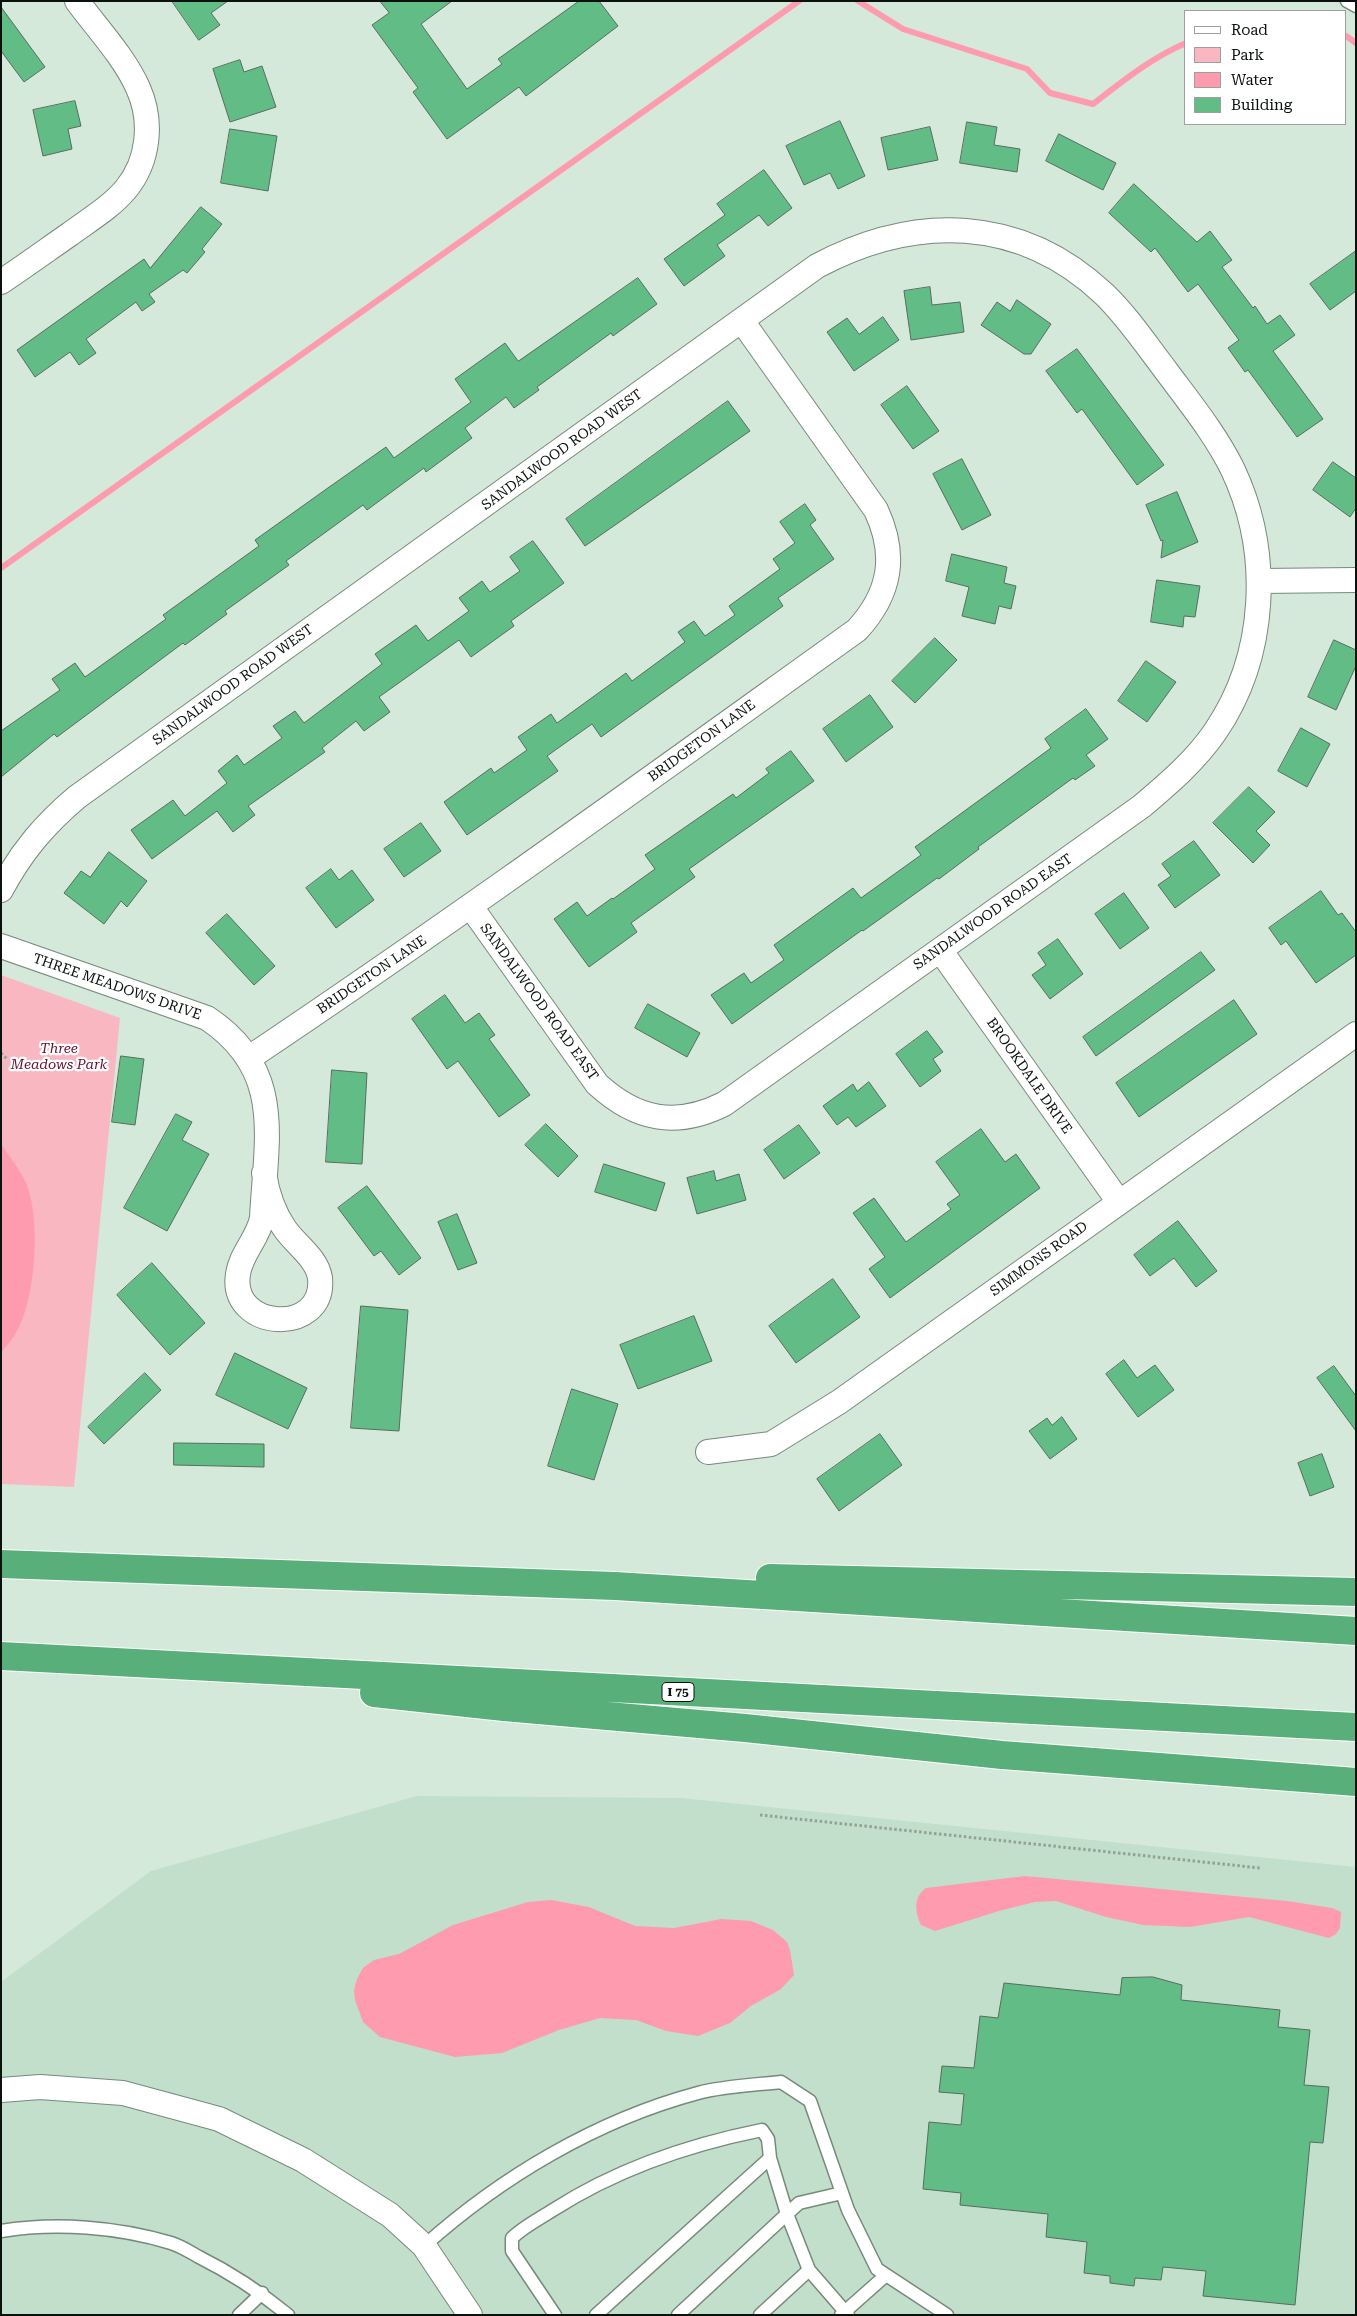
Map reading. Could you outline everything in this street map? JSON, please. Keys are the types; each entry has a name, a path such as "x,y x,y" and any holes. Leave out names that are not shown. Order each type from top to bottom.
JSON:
{"highway":[{"path":"1,1564 615,1586 1356,1631"},
{"path":"615,1586 648,1578 680,1576 1356,1592"},
{"name":"I 75","path":"1,1656 1356,1727"},
{"path":"275,1671 383,1694 504,1707 745,1728 1002,1755 1356,1782"}],"street":[{"path":"1,282 107,207 126,190 134,177 145,148 146,118 138,88 131,74 77,1"},
{"name":"SANDALWOOD ROAD WEST","path":"1,890 15,863 33,838 77,797 817,266 845,252 874,240 904,233 935,230 966,231 997,236 1027,245 1055,258 1081,275 1105,295 1126,318 1162,367"},
{"name":"BRIDGETON LANE","path":"249,1058 348,993 471,907 858,630 878,604 888,573 889,557 887,540 876,510 742,321"},
{"name":"SANDALWOOD ROAD EAST","path":"471,907 597,1084 608,1094 635,1111 665,1118 696,1116 724,1104 1142,806 1177,777 1198,755 1216,730 1243,677 1257,618 1259,581 1253,527 1233,470 1218,443 1162,367"},
{"path":"1259,581 1356,580"},
{"name":"THREE MEADOWS DRIVE","path":"1,946 207,1018 227,1032 249,1058 258,1075 266,1101 264,1173 260,1228 241,1263 238,1284 241,1295 258,1316 276,1320 292,1318 304,1313 312,1306 317,1298 320,1277 313,1262 284,1229 269,1199 264,1173"},
{"name":"BROOKDALE DRIVE","path":"940,950 1119,1202"},
{"name":"SIMMONS ROAD","path":"708,1452 771,1444 839,1402 1356,1034"},
{"path":"1,2090 40,2087 123,2093 219,2119 303,2160 390,2215 424,2246 470,2315"}],"lane":[{"path":"1347,1 1356,6"},
{"path":"424,2246 453,2220 513,2178 609,2124 699,2092 781,2082 810,2101 848,2210 877,2269 928,2309 947,2315"},
{"path":"555,2315 512,2251 510,2245 517,2233 580,2192 649,2160 686,2148 762,2130 768,2138 770,2158 787,2214 809,2270 844,2314 885,2276"},
{"path":"596,2315 770,2158"},
{"path":"678,2315 799,2203 842,2193"},
{"path":"1,2231 24,2227 61,2227 135,2234 173,2244 219,2267 262,2293 288,2315"},
{"path":"760,2315 809,2270"},
{"path":"239,2315 262,2293"}],"path":[{"path":"1,1053 7,1058"},
{"path":"760,1815 1260,1868"}],"shaded area":[{"path":"417,1796 681,1798 1356,1867 1356,2315 1,2315 1,1982 151,1871"}],"green space":[{"name":"Three Meadows Park","path":"1,975 120,1018 74,1487 1,1484"}],"water":[{"path":"1,1144 26,1183 31,1198 35,1237 29,1299 15,1334 1,1353"},
{"path":"1025,1876 1287,1901 1332,1908 1341,1912 1340,1928 1336,1934 1329,1938 1249,1917 1190,1927 1143,1925 1106,1917 1056,1901 1035,1902 935,1931 921,1925 916,1905 919,1896 926,1888"},
{"path":"551,1900 589,1907 635,1926 674,1928 721,1919 751,1921 773,1930 787,1942 794,1975 781,1989 751,2006 730,2023 698,2036 666,2031 636,2020 600,2018 559,2030 502,2053 455,2057 380,2037 363,2022 355,2000 354,1990 363,1968 374,1960 399,1954 453,1925 528,1902"}],"building":[{"path":"172,1 228,1 211,13 220,25 199,40"},
{"path":"380,1 452,1 421,24 467,89 502,64 498,59 579,1 599,1 618,26 526,96 519,87 447,139 413,92 418,88 372,25 389,13"},
{"path":"1,7 45,67 24,82 1,51"},
{"path":"240,60 244,72 262,66 276,107 230,122 213,69"},
{"path":"75,101 81,126 68,129 72,149 43,156 33,110"},
{"path":"840,121 865,176 838,189 830,173 804,185 786,146"},
{"path":"967,122 997,127 994,145 1020,149 1017,172 960,163"},
{"path":"930,127 938,160 888,170 881,138"},
{"path":"230,129 277,136 268,191 221,183"},
{"path":"1059,134 1116,163 1103,190 1046,161"},
{"path":"764,170 792,208 768,226 759,215 717,245 725,256 684,286 664,259 725,215 717,204"},
{"path":"1134,184 1197,242 1210,231 1232,260 1222,267 1253,308 1255,306 1267,324 1280,315 1295,335 1273,351 1323,419 1297,437 1248,370 1245,372 1228,348 1239,340 1198,284 1188,292 1155,248 1151,252 1109,213"},
{"path":"201,207 222,224 202,249 205,252 187,273 183,270 149,294 155,302 142,311 136,302 86,339 96,353 79,365 70,352 35,377 17,350 144,259 150,268"},
{"path":"1356,251 1356,291 1330,310 1310,284"},
{"path":"638,278 657,304 613,336 611,333 537,387 539,390 514,408 506,397 465,428 472,438 426,472 424,468 367,510 363,505 286,561 289,565 225,611 227,614 185,645 183,643 57,737 54,734 1,777 1,731 60,690 52,679 75,663 85,677 166,619 163,615 259,546 255,540 325,490 386,447 394,458 471,402 455,379 505,343 518,361"},
{"path":"930,287 932,305 960,302 964,332 911,340 904,291"},
{"path":"1017,300 1051,324 1031,354 1024,354 981,325 997,302 1010,311"},
{"path":"883,317 899,340 854,371 827,332 847,318 859,334"},
{"path":"1077,349 1164,465 1137,485 1082,409 1077,413 1046,371"},
{"path":"907,386 939,431 913,449 881,405"},
{"path":"728,401 750,431 585,546 566,519"},
{"path":"962,459 991,515 962,530 933,474"},
{"path":"1333,462 1356,478 1356,508 1350,517 1313,490"},
{"path":"1177,492 1198,542 1161,558 1163,540 1161,541 1146,505"},
{"path":"805,504 816,520 810,525 834,559 778,598 783,606 601,737 592,724 547,756 558,771 467,835 444,802 491,768 494,773 527,750 518,737 551,714 557,723 626,673 632,681 685,642 678,632 694,621 705,636 735,615 729,606 780,569 773,559 795,543 780,522"},
{"path":"533,541 564,583 511,621 514,626 471,657 459,640 379,697 390,712 364,731 356,721 322,748 325,752 248,806 255,815 233,832 217,811 152,859 131,830 173,800 185,816 227,783 218,771 237,755 244,765 282,738 273,726 295,711 304,723 382,664 375,654 416,625 428,641 469,611 459,598 482,581 490,592 520,571 510,557"},
{"path":"952,554 1007,567 1004,583 1016,586 1011,609 999,606 995,624 962,616 969,587 946,581"},
{"path":"1157,580 1200,586 1195,617 1184,616 1183,627 1151,622"},
{"path":"935,638 957,660 915,703 892,681"},
{"path":"1334,640 1356,650 1356,666 1336,710 1308,697"},
{"path":"1146,661 1176,682 1147,722 1118,701"},
{"path":"870,695 893,727 846,762 823,729"},
{"path":"1086,709 1108,739 1086,755 1095,766 1075,780 1073,778 978,847 979,849 939,879 937,878 862,930 732,1024 711,995 744,973 751,983 784,960 774,945 853,888 861,898 921,855 915,847 1051,748 1045,739"},
{"path":"1301,728 1330,744 1307,787 1278,771"},
{"path":"791,751 814,781 689,869 695,877 631,923 637,932 589,967 554,919 577,902 587,916 613,899 655,869 645,855 733,794 736,798 769,773 766,769"},
{"path":"1249,787 1275,812 1256,831 1270,845 1253,863 1213,823"},
{"path":"421,823 441,851 404,877 384,849"},
{"path":"1194,841 1220,875 1175,908 1158,885 1171,876 1162,864"},
{"path":"109,852 147,881 127,907 121,901 104,924 64,893 81,871 90,877"},
{"path":"331,869 339,880 352,870 374,900 336,928 306,888"},
{"path":"1321,891 1338,915 1342,913 1356,932 1356,955 1316,983 1286,941 1281,945 1269,928"},
{"path":"1124,893 1149,928 1120,949 1095,914"},
{"path":"227,914 275,966 254,985 206,933"},
{"path":"1058,939 1083,974 1050,999 1032,975 1046,965 1038,953"},
{"path":"1201,952 1215,970 1096,1056 1083,1037"},
{"path":"445,995 465,1023 479,1013 495,1035 489,1039 530,1095 499,1117 458,1061 447,1069 412,1019"},
{"path":"1234,1000 1257,1034 1139,1117 1116,1083"},
{"path":"648,1004 700,1033 687,1057 635,1028"},
{"path":"927,1031 943,1052 933,1059 941,1071 920,1087 896,1054"},
{"path":"121,1056 144,1059 135,1125 112,1122"},
{"path":"332,1070 367,1073 362,1164 326,1162"},
{"path":"869,1082 886,1106 856,1127 848,1117 837,1125 823,1106 853,1084 857,1091"},
{"path":"176,1114 192,1122 182,1140 209,1154 167,1231 124,1208"},
{"path":"546,1124 578,1156 558,1177 525,1145"},
{"path":"799,1125 820,1153 784,1179 764,1150"},
{"path":"981,1129 1005,1162 1016,1154 1040,1188 890,1298 869,1269 885,1257 853,1213 874,1198 906,1242 951,1209 947,1204 960,1195 936,1162"},
{"path":"604,1164 665,1183 656,1211 595,1192"},
{"path":"714,1171 716,1181 739,1174 746,1200 697,1214 687,1178"},
{"path":"367,1186 421,1258 399,1275 381,1251 374,1256 338,1208"},
{"path":"457,1214 477,1263 458,1270 438,1222"},
{"path":"1178,1221 1217,1271 1196,1287 1174,1258 1150,1276 1134,1255"},
{"path":"152,1263 205,1323 170,1355 117,1295"},
{"path":"833,1279 860,1317 796,1363 769,1326"},
{"path":"361,1306 408,1310 399,1431 351,1428"},
{"path":"694,1316 712,1361 638,1389 620,1345"},
{"path":"235,1353 307,1388 288,1429 216,1395"},
{"path":"1124,1360 1137,1378 1155,1365 1174,1390 1138,1417 1106,1374"},
{"path":"1334,1366 1356,1396 1356,1431 1317,1378"},
{"path":"145,1373 161,1390 104,1444 88,1427"},
{"path":"572,1389 618,1404 594,1480 548,1466"},
{"path":"1062,1417 1077,1439 1050,1459 1029,1431 1047,1418 1052,1425"},
{"path":"880,1434 902,1465 839,1511 817,1479"},
{"path":"174,1443 264,1444 264,1467 174,1465"},
{"path":"1322,1454 1334,1487 1310,1496 1298,1463"},
{"path":"1153,1977 1182,1985 1181,2000 1280,2010 1278,2027 1310,2030 1304,2085 1329,2087 1323,2143 1310,2142 1295,2305 1203,2296 1206,2271 1163,2267 1161,2280 1135,2278 1134,2286 1110,2283 1110,2276 1084,2273 1087,2242 1046,2237 1048,2214 960,2205 961,2193 923,2189 929,2122 961,2125 964,2094 939,2092 942,2066 974,2068 980,2016 998,2018 1004,1983 1120,1995 1122,1978"}],"waterway":[{"path":"1,568 799,1"},
{"path":"858,1 903,29 1027,69 1050,93 1093,104 1149,63 1184,44"},
{"path":"1347,37 1356,43"}]}
